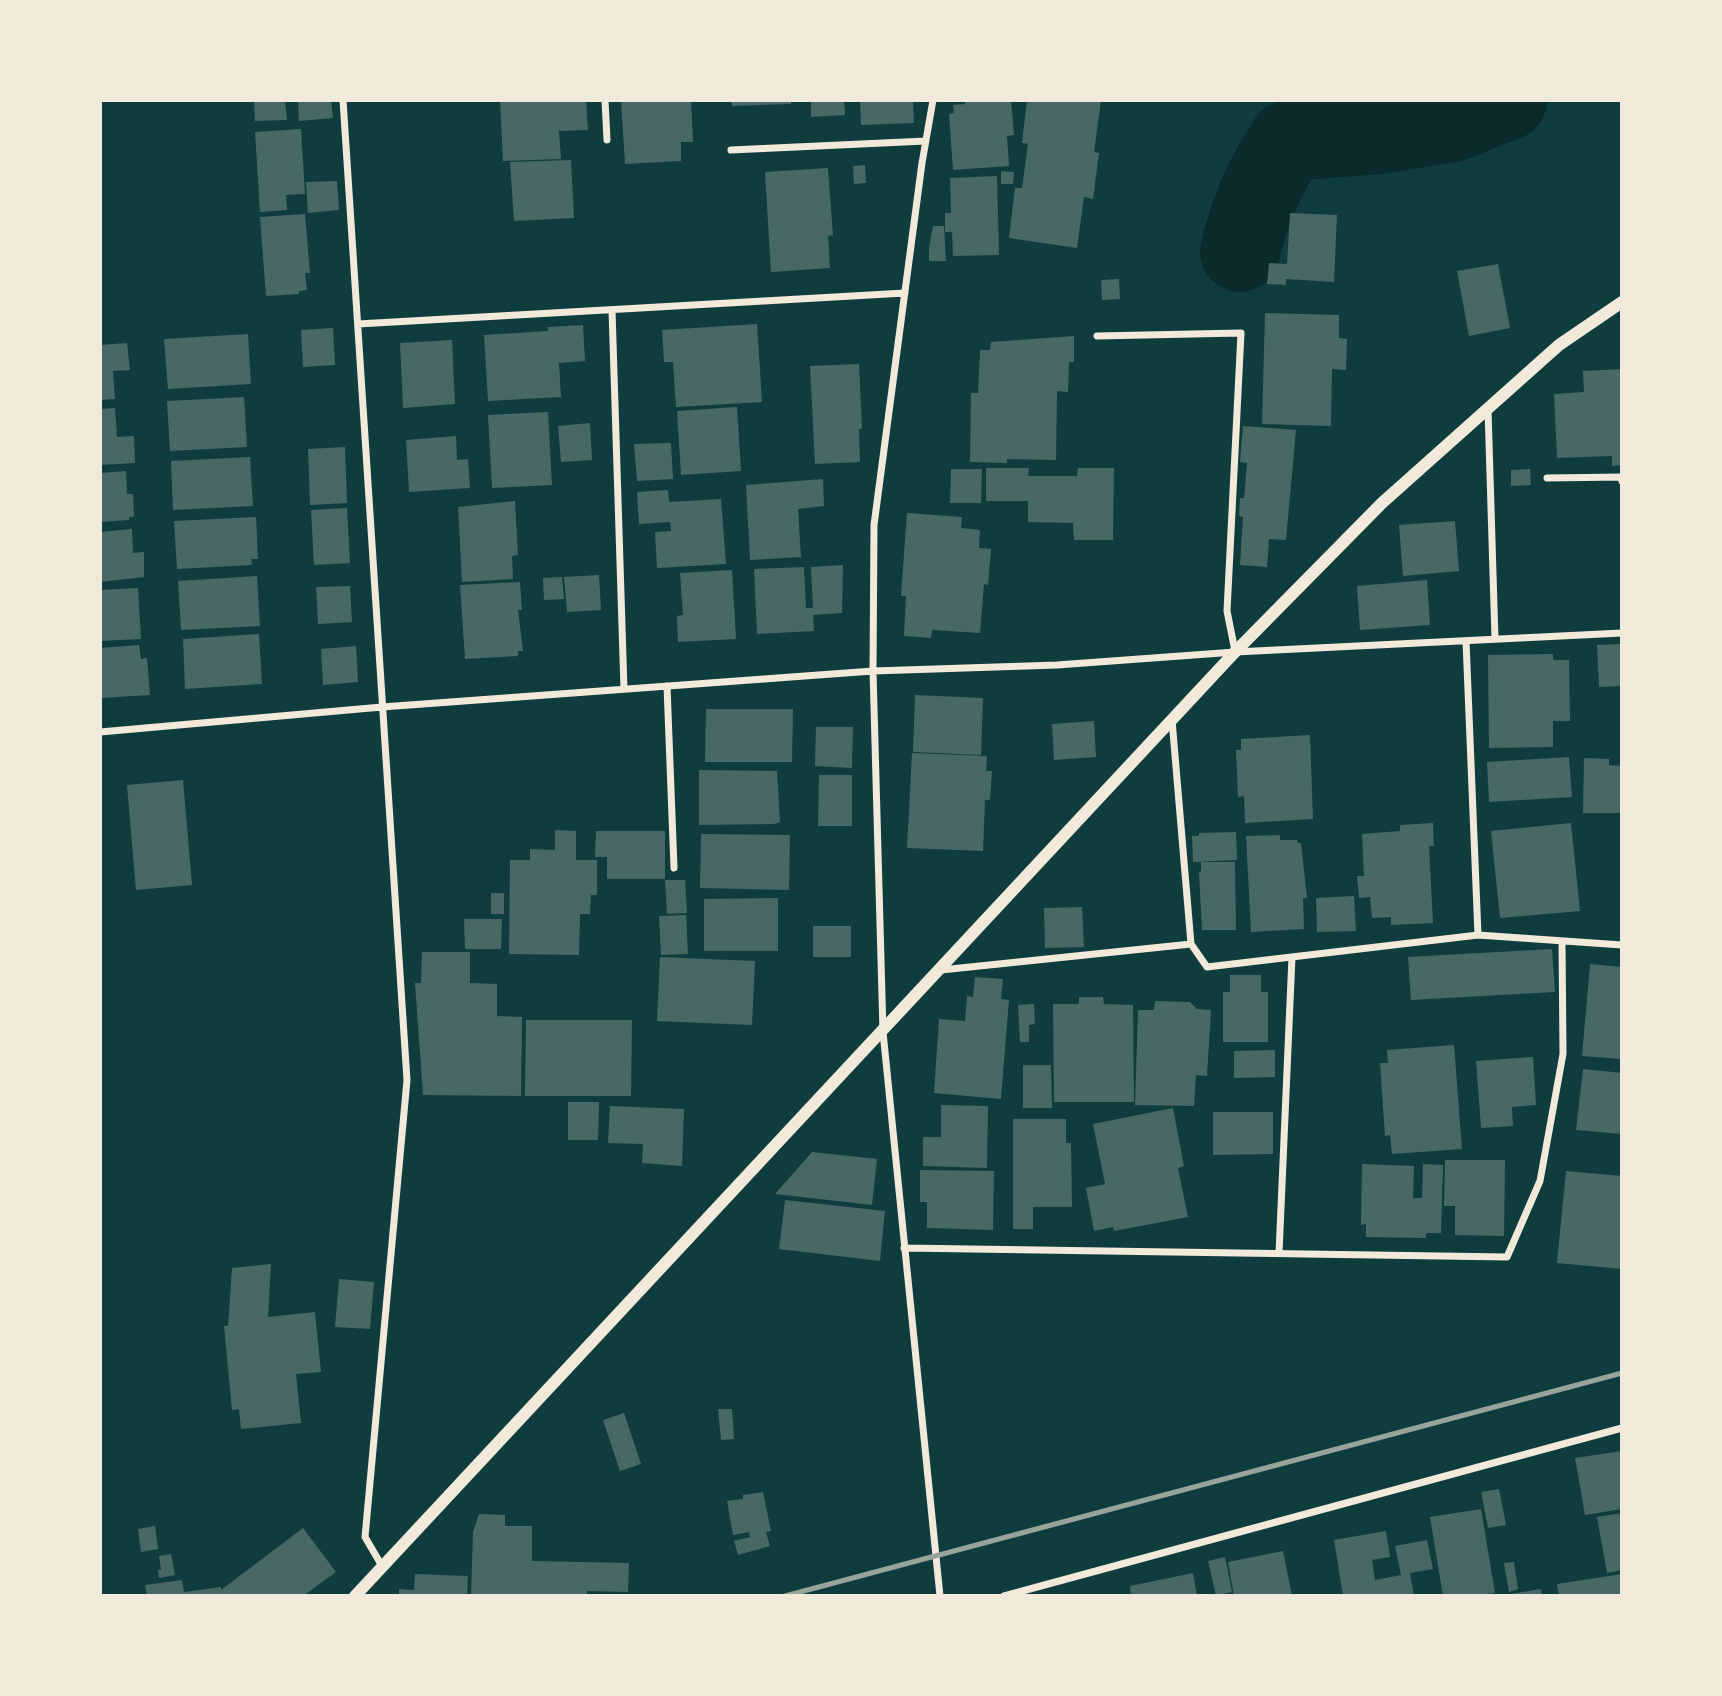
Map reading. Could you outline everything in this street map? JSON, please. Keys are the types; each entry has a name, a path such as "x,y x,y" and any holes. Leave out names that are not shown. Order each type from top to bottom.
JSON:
{"street":[{"path":"343,100 407,1080 365,1537 382,1566"},
{"path":"605,100 607,140"},
{"path":"933,100 874,525 873,671 883,1032 940,1596"},
{"path":"731,150 926,141"},
{"path":"358,324 905,293"},
{"path":"355,1596 1235,652 1382,503 1559,345 1622,302"},
{"path":"612,310 624,689"},
{"path":"1097,336 1241,333 1227,611 1235,652"},
{"path":"1488,408 1495,639"},
{"path":"1547,478 1622,477 1622,481"},
{"path":"100,732 382,707 873,671 1057,665 1235,652 1622,633"},
{"path":"1466,641 1478,935"},
{"path":"667,687 674,868"},
{"path":"1172,719 1191,944 1207,967 1478,935 1622,945"},
{"path":"904,1248 1507,1257 1540,1181 1563,1054 1562,942"},
{"path":"940,970 1191,944"},
{"path":"1279,1253 1292,957"},
{"path":"1004,1596 1622,1429"}],"building":[{"path":"254,100 285,100 287,120 255,121"},
{"path":"298,100 331,100 333,118 299,121"},
{"path":"500,100 586,100 588,130 559,131 561,159 503,161"},
{"path":"621,100 691,100 693,142 681,142 681,161 625,164"},
{"path":"731,100 791,100 791,104 732,106"},
{"path":"811,100 844,100 845,115 811,117"},
{"path":"860,100 913,100 914,123 861,125"},
{"path":"965,100 1011,100 1014,135 1007,136 1009,166 953,170 949,114 954,113 953,105 965,104"},
{"path":"1027,100 1101,100 1094,152 1099,153 1093,199 1084,197 1077,248 1009,238 1015,188 1022,188 1028,144 1022,143"},
{"path":"301,129 305,194 286,195 287,210 260,212 255,132"},
{"path":"571,160 574,218 514,221 510,162"},
{"path":"865,165 866,183 854,184 853,166"},
{"path":"828,168 833,235 828,236 830,268 771,272 765,172"},
{"path":"1001,171 1014,172 1013,184 1001,184"},
{"path":"997,176 999,255 953,256 952,232 945,232 945,213 951,213 950,178"},
{"path":"337,181 339,210 308,213 306,182"},
{"path":"1290,213 1337,215 1334,282 1286,279 1286,285 1267,284 1269,263 1287,264"},
{"path":"305,214 310,273 305,273 307,290 299,291 299,294 266,296 260,217"},
{"path":"933,226 944,226 946,261 929,261"},
{"path":"1498,264 1510,328 1469,336 1457,271"},
{"path":"1119,279 1120,299 1102,300 1101,280"},
{"path":"1265,313 1339,315 1339,338 1347,339 1346,370 1332,369 1331,426 1262,424"},
{"path":"757,324 762,402 676,407 673,362 664,362 662,330"},
{"path":"583,325 585,361 559,363 561,397 488,401 484,335 548,331 548,327"},
{"path":"333,328 335,365 303,367 301,330"},
{"path":"248,334 251,384 168,389 164,339"},
{"path":"1074,336 1074,362 1069,362 1068,392 1057,391 1056,460 1007,459 1007,463 970,462 971,393 978,393 980,350 990,350 991,342"},
{"path":"452,340 455,404 403,408 400,343"},
{"path":"127,343 130,370 113,371 115,399 100,400 100,345"},
{"path":"859,364 862,429 859,429 860,462 815,464 810,366"},
{"path":"1622,369 1622,465 1612,466 1612,456 1557,458 1554,394 1584,392 1583,371"},
{"path":"244,397 247,447 170,451 167,401"},
{"path":"737,407 741,471 681,475 677,411"},
{"path":"115,408 117,437 134,436 135,463 100,465 100,409"},
{"path":"548,412 552,485 492,488 488,415"},
{"path":"590,423 592,460 561,462 558,426"},
{"path":"1243,426 1296,430 1286,540 1269,539 1267,567 1240,565 1243,517 1239,516 1240,498 1244,498 1247,463 1240,462"},
{"path":"456,436 457,460 468,459 470,488 409,492 406,440"},
{"path":"671,443 673,479 637,481 634,444"},
{"path":"345,447 347,503 310,505 308,449"},
{"path":"250,457 253,506 173,510 171,461"},
{"path":"986,468 1029,468 1028,476 1077,476 1078,468 1114,468 1113,540 1074,540 1073,523 1028,522 1028,501 986,501"},
{"path":"951,469 982,469 981,503 950,503"},
{"path":"1530,469 1531,485 1511,486 1511,470"},
{"path":"126,471 127,494 133,494 134,517 129,517 129,520 100,522 100,473"},
{"path":"823,479 824,506 798,509 801,557 750,560 746,485"},
{"path":"668,490 669,502 721,499 726,564 657,568 655,532 671,531 670,522 639,524 637,492"},
{"path":"515,501 518,555 512,556 513,579 462,582 458,507"},
{"path":"347,508 350,563 314,565 311,510"},
{"path":"907,513 962,517 961,528 980,530 979,548 991,549 988,585 984,584 980,633 932,630 931,638 904,636 906,596 901,596"},
{"path":"256,517 258,559 251,559 252,565 177,569 174,521"},
{"path":"1455,521 1459,571 1403,576 1399,525"},
{"path":"132,529 133,553 144,552 144,577 100,582 100,532"},
{"path":"843,565 842,613 813,615 814,631 757,634 754,569 804,567 806,608 813,608 811,567"},
{"path":"732,570 736,639 678,642 677,616 683,615 680,573"},
{"path":"599,575 601,610 567,612 564,577"},
{"path":"257,576 260,626 181,630 178,581"},
{"path":"562,577 564,599 544,600 543,578"},
{"path":"1427,580 1430,625 1360,630 1357,586"},
{"path":"520,582 522,610 518,610 523,651 518,651 518,656 465,659 460,585"},
{"path":"350,586 352,622 318,624 316,587"},
{"path":"138,588 141,639 100,641 100,590"},
{"path":"259,634 262,684 185,689 183,639"},
{"path":"1622,644 1622,686 1599,687 1597,645"},
{"path":"139,645 141,659 147,658 150,695 100,698 100,648"},
{"path":"356,646 358,682 323,685 321,649"},
{"path":"1553,654 1553,660 1569,660 1570,721 1553,721 1553,747 1489,748 1488,655"},
{"path":"915,695 983,698 981,755 913,752"},
{"path":"706,709 793,709 792,762 705,762"},
{"path":"1094,721 1096,757 1054,760 1052,724"},
{"path":"816,727 853,727 852,768 815,766"},
{"path":"1310,735 1313,819 1245,823 1244,796 1238,797 1236,750 1241,750 1241,739"},
{"path":"912,753 987,756 986,771 992,771 990,800 985,800 983,851 907,848"},
{"path":"1569,757 1572,797 1489,802 1487,762"},
{"path":"1584,758 1609,759 1609,765 1622,766 1622,813 1583,813"},
{"path":"699,770 777,771 780,822 699,825"},
{"path":"819,775 852,775 852,826 818,826"},
{"path":"183,780 192,885 136,890 127,785"},
{"path":"1433,823 1434,846 1429,846 1433,923 1391,925 1391,917 1372,918 1370,897 1359,898 1357,876 1364,876 1362,834 1400,831 1400,825"},
{"path":"1571,823 1580,911 1500,918 1491,831"},
{"path":"555,830 576,831 576,860 597,860 597,895 591,895 590,914 580,914 579,955 509,954 510,860 530,860 530,849 555,850"},
{"path":"596,831 665,831 665,879 607,879 607,857 595,857"},
{"path":"1236,832 1237,860 1193,862 1192,836 1199,836 1199,833"},
{"path":"701,834 790,835 789,890 700,888"},
{"path":"1280,835 1280,840 1297,840 1301,843 1307,898 1303,898 1304,929 1251,932 1246,836"},
{"path":"1201,862 1235,862 1236,930 1202,930 1199,872"},
{"path":"665,880 685,880 687,913 667,914"},
{"path":"491,893 504,893 504,914 491,914"},
{"path":"1354,896 1356,931 1317,932 1316,898"},
{"path":"778,898 778,951 704,951 704,899"},
{"path":"1082,907 1084,947 1045,948 1044,908"},
{"path":"686,915 688,954 661,955 659,916"},
{"path":"464,919 502,919 501,949 465,949"},
{"path":"813,926 851,926 851,957 813,957"},
{"path":"1552,949 1555,992 1411,1000 1408,957"},
{"path":"422,952 470,952 470,983 497,984 497,1016 522,1017 521,1096 423,1095 415,983 421,983"},
{"path":"660,957 755,961 752,1025 657,1021"},
{"path":"1590,964 1622,967 1622,1059 1582,1056"},
{"path":"1230,975 1261,975 1261,992 1268,992 1268,1042 1223,1042 1223,992 1230,992"},
{"path":"975,977 1003,979 1001,999 1009,1000 1001,1099 934,1093 939,1019 965,1021 967,996 973,997"},
{"path":"1079,997 1103,997 1104,1004 1133,1005 1134,1102 1054,1102 1053,1004 1079,1004"},
{"path":"1155,1001 1190,1002 1197,1009 1211,1010 1207,1076 1196,1075 1194,1106 1135,1105 1138,1010 1154,1010"},
{"path":"1034,1004 1035,1024 1029,1025 1029,1042 1020,1042 1018,1005"},
{"path":"526,1020 632,1020 631,1096 525,1096"},
{"path":"1454,1045 1462,1149 1392,1154 1390,1135 1385,1136 1380,1063 1388,1063 1387,1050"},
{"path":"1275,1050 1275,1077 1234,1078 1234,1051"},
{"path":"1533,1057 1536,1105 1512,1107 1513,1126 1481,1128 1476,1061"},
{"path":"1023,1065 1051,1065 1052,1108 1023,1108"},
{"path":"1583,1069 1622,1073 1622,1134 1576,1130"},
{"path":"568,1102 599,1102 598,1140 568,1140"},
{"path":"941,1105 988,1106 987,1168 923,1166 923,1137 941,1137"},
{"path":"610,1106 684,1109 682,1166 642,1163 643,1144 608,1143"},
{"path":"1173,1108 1184,1166 1178,1168 1188,1217 1114,1231 1113,1227 1094,1231 1086,1188 1105,1184 1093,1124"},
{"path":"1213,1112 1273,1112 1273,1154 1213,1155"},
{"path":"1013,1119 1066,1119 1066,1143 1071,1143 1072,1207 1033,1207 1033,1229 1013,1229"},
{"path":"812,1152 877,1159 872,1205 775,1194"},
{"path":"1445,1160 1505,1160 1504,1236 1455,1235 1455,1206 1444,1206"},
{"path":"1362,1164 1414,1166 1413,1198 1422,1198 1423,1164 1443,1165 1441,1233 1426,1233 1426,1238 1366,1237 1366,1224 1361,1225"},
{"path":"920,1170 994,1171 993,1230 927,1228 927,1202 920,1202"},
{"path":"1566,1171 1622,1176 1622,1269 1557,1263"},
{"path":"785,1200 885,1211 880,1261 779,1249"},
{"path":"271,1264 268,1317 315,1312 321,1372 296,1374 301,1423 241,1429 239,1409 232,1410 224,1326 228,1326 232,1268"},
{"path":"339,1279 374,1282 370,1329 335,1327"},
{"path":"718,1409 732,1409 734,1439 721,1440"},
{"path":"624,1413 641,1464 620,1471 603,1420"},
{"path":"1622,1451 1622,1509 1585,1515 1575,1458"},
{"path":"1499,1489 1506,1525 1488,1528 1481,1492"},
{"path":"763,1492 771,1531 766,1532 770,1546 738,1555 734,1541 750,1537 749,1532 733,1535 727,1501"},
{"path":"1481,1509 1495,1593 1443,1596 1430,1517"},
{"path":"1622,1513 1622,1570 1607,1573 1597,1517"},
{"path":"479,1514 505,1515 505,1526 532,1526 532,1561 629,1563 628,1592 587,1591 587,1596 471,1596 473,1532"},
{"path":"155,1526 158,1549 141,1552 138,1529"},
{"path":"303,1528 336,1572 303,1596 147,1596 145,1585 182,1580 184,1592 221,1587 221,1590"},
{"path":"1386,1531 1390,1557 1372,1560 1375,1580 1401,1575 1395,1546 1427,1540 1433,1569 1410,1573 1414,1596 1343,1596 1334,1540"},
{"path":"1283,1551 1292,1596 1234,1596 1228,1562"},
{"path":"171,1554 175,1575 159,1578 159,1556"},
{"path":"1225,1557 1232,1592 1216,1596 1208,1561"},
{"path":"1514,1562 1518,1589 1509,1592 1504,1563"},
{"path":"1193,1573 1197,1596 1131,1596 1130,1586"},
{"path":"415,1574 468,1576 467,1596 399,1596 399,1589 414,1590"},
{"path":"1622,1574 1622,1596 1559,1596 1557,1584"},
{"path":"1541,1589 1542,1596 1505,1596 1505,1595"}],"waterway":[{"path":"1240,252 1259,194 1288,141 1378,134 1452,122 1507,100"}],"railway":[{"path":"785,1596 1622,1373"}]}
